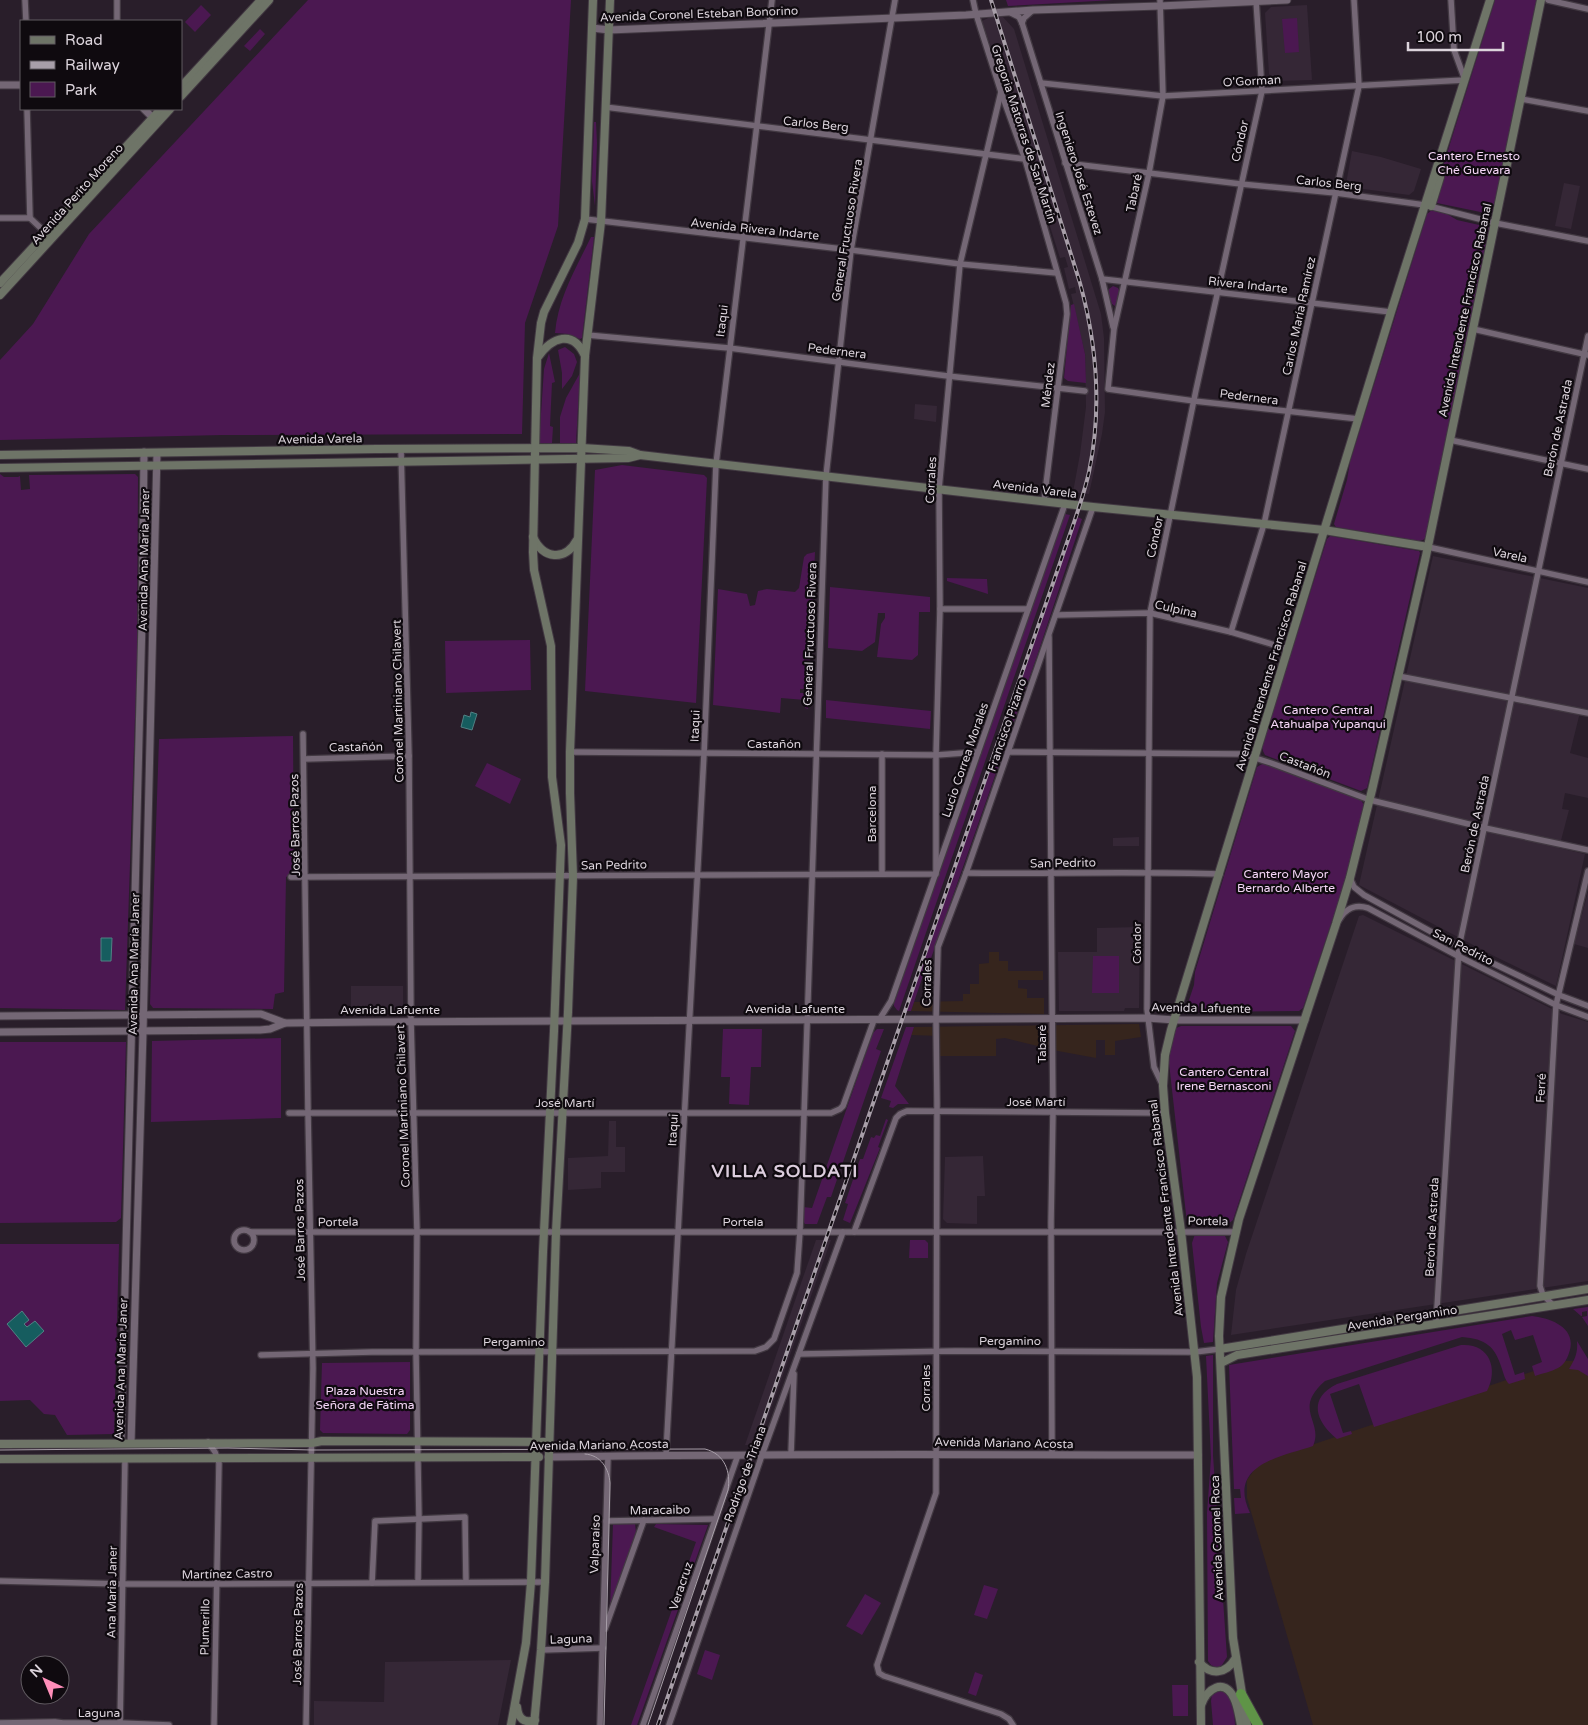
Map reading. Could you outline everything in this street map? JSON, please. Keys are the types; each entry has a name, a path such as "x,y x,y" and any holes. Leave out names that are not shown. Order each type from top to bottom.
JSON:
{"highway":[{"path":"1241,1694 1258,1725"}],"main road":[{"path":"182,86 261,0"},
{"path":"182,95 269,0"},
{"path":"511,1725 526,1643 531,1582 561,840 554,796 551,759 551,646 534,570 532,535 537,358 544,312 578,243 585,220 593,0"},
{"path":"516,1700 520,1718 524,1722 535,1723 545,1582 556,1232 567,1022 572,876 570,752 585,356 600,222 610,0"},
{"name":"Avenida Intendente Francisco Rabanal","path":"1195,1352 1165,1113 1163,1086 1165,1055 1174,1020 1391,312 1428,206 1440,158 1490,0"},
{"name":"Avenida Intendente Francisco Rabanal","path":"1220,1349 1221,1297 1235,1232 1336,924 1370,800 1428,547 1520,98 1542,0"},
{"name":"Avenida Perito Moreno","path":"0,295 155,120 160,110"},
{"name":"Avenida Perito Moreno","path":"0,283 155,120 169,110"},
{"path":"537,358 549,344 559,339 575,343 585,356"},
{"name":"Avenida Varela","path":"0,455 401,449 582,448 629,451 640,455 1093,508 1324,530 1428,547"},
{"path":"292,450 292,464"},
{"name":"Avenida Varela","path":"0,468 535,460 628,458 640,455"},
{"path":"532,535 538,547 555,555 568,552 573,547 578,533"},
{"name":"Avenida Pergamino","path":"1220,1349 1588,1289"},
{"name":"Avenida Pergamino","path":"1221,1363 1237,1355 1588,1300"},
{"name":"Avenida Coronel Roca","path":"1220,1349 1229,1584 1235,1659 1247,1725"},
{"name":"Avenida Coronel Roca","path":"1195,1352 1197,1377 1201,1725"},
{"name":"Avenida Mariano Acosta","path":"0,1444 312,1443 322,1441 549,1442"},
{"name":"Avenida Ana María Janer","path":"121,1443 125,1459"},
{"name":"Avenida Ana María Janer","path":"125,1459 131,1443"},
{"name":"Avenida Mariano Acosta","path":"0,1459 548,1457"},
{"path":"1200,1662 1206,1669 1216,1672 1225,1670 1235,1659"},
{"path":"1200,1710 1208,1692 1214,1688 1222,1687 1234,1696 1241,1725"}],"street":[{"path":"25,0 26,20"},
{"path":"117,0 117,20"},
{"name":"Itaqui","path":"666,1454 704,754 716,464 772,0"},
{"name":"General Fructuoso Rivera","path":"766,1347 774,1339 797,1273 826,476 851,250 894,0"},
{"name":"Gregoria Matorras de San Martín","path":"973,0 1001,92 1025,159 1057,273"},
{"name":"Cóndor","path":"1163,1086 1154,1067 1147,1018 1150,613 1217,292 1262,91 1256,0"},
{"name":"Avenida Coronel Esteban Bonorino","path":"592,28 609,30 768,24 1160,3 1287,0"},
{"name":"Carlos María Ramírez","path":"1231,632 1264,524 1359,86 1354,0"},
{"path":"1451,0 1454,50 1465,80"},
{"path":"1548,0 1588,9"},
{"name":"Tabaré","path":"1108,390 1114,329 1149,173 1163,96 1160,3"},
{"path":"1022,23 1024,18 1033,10"},
{"path":"1008,12 1019,17 1022,23"},
{"name":"Ingeniero José Estevez","path":"1022,23 1102,279 1114,329"},
{"name":"O'Gorman","path":"1041,84 1163,96 1465,80"},
{"path":"0,85 20,85"},
{"name":"Corrales","path":"936,874 936,755 940,609 939,489 948,376 960,264 1001,92"},
{"path":"1520,98 1588,111"},
{"name":"Carlos Berg","path":"605,107 1025,159"},
{"path":"27,110 30,218"},
{"path":"145,110 155,120"},
{"name":"Carlos Berg","path":"1065,163 1241,184 1336,193 1428,206 1495,223 1588,241"},
{"path":"0,218 30,218 46,233"},
{"path":"585,220 600,222"},
{"name":"Avenida Rivera Indarte","path":"600,222 742,237 960,264 1057,273"},
{"name":"Méndez","path":"1044,501 1067,314 1062,285 1057,273"},
{"name":"Rivera Indarte","path":"1102,279 1125,280 1391,312"},
{"path":"1473,329 1586,355"},
{"name":"Pedernera","path":"587,335 729,348 948,376 1085,391"},
{"name":"Berón de Astrada","path":"1436,1324 1459,946 1538,571 1586,355 1588,336"},
{"name":"Pedernera","path":"1108,390 1359,419"},
{"path":"1450,440 1588,469"},
{"name":"Coronel Martiniano Chilavert","path":"401,449 409,756 411,1021 417,1231 418,1582"},
{"name":"Avenida Ana María Janer","path":"121,1443 141,657 144,452"},
{"name":"Avenida Ana María Janer","path":"131,1443 144,1015 157,453"},
{"name":"Lucio Correa Morales","path":"840,1109 845,1101 876,1020 891,1001 1064,504"},
{"name":"Francisco Pizarro","path":"938,948 1093,508"},
{"name":"Varela","path":"1428,547 1588,582"},
{"path":"940,609 1028,609"},
{"name":"Culpina","path":"1056,614 1150,613 1231,632 1288,649"},
{"name":"Tabaré","path":"1049,632 1053,1112 1051,1232 1052,1455"},
{"path":"141,657 148,663 153,661"},
{"path":"1398,676 1588,713"},
{"name":"José Barros Pazos","path":"303,734 306,876 306,1022 313,1368 306,1725"},
{"name":"Castañón","path":"570,752 936,755 978,752"},
{"name":"Castañón","path":"1008,752 1243,754 1370,800 1485,828 1588,850"},
{"name":"Barcelona","path":"882,754 882,873"},
{"name":"Castañón","path":"304,759 409,756"},
{"name":"San Pedrito","path":"966,873 1052,874 1147,871 1220,874"},
{"name":"Ferré","path":"1543,1295 1540,1286 1556,1005 1588,871"},
{"name":"San Pedrito","path":"291,876 936,874"},
{"name":"San Pedrito","path":"1350,878 1354,887 1364,895 1459,946 1559,995 1588,1006"},
{"name":"San Pedrito","path":"1336,924 1346,911 1353,907 1368,908 1556,1005 1588,1017"},
{"name":"Corrales","path":"938,948 936,1020 936,1483 934,1502 893,1617 877,1670 884,1676 1001,1714 1009,1719 1013,1725"},
{"name":"Avenida Lafuente","path":"0,1016 261,1014 286,1023"},
{"name":"Avenida Lafuente","path":"0,1032 260,1030 270,1029 286,1023 411,1021 567,1022 1147,1018 1174,1020 1305,1020"},
{"name":"José Martí","path":"289,1113 831,1113 840,1109"},
{"name":"José Martí","path":"854,1232 896,1118 907,1111 1165,1113"},
{"name":"Portela","path":"250,1232 1235,1232"},
{"name":"Rodrigo de Triana","path":"669,1725 762,1455 843,1232"},
{"path":"126,1234 137,1235"},
{"path":"1543,1295 1554,1305"},
{"name":"Pergamino","path":"261,1355 755,1350 766,1347"},
{"name":"Pergamino","path":"799,1354 1052,1351 1195,1352 1220,1349"},
{"path":"122,1362 133,1362"},
{"path":"791,1454 794,1368"},
{"path":"208,1442 216,1452 218,1459"},
{"name":"Avenida Mariano Acosta","path":"548,1457 666,1454 936,1453 1198,1455"},
{"name":"Veracruz","path":"643,1725 738,1455"},
{"name":"Valparaíso","path":"600,1725 608,1456"},
{"name":"Ana María Janer","path":"120,1724 125,1459"},
{"name":"Plumerillo","path":"214,1725 218,1459"},
{"path":"372,1583 375,1521 465,1517 466,1582"},
{"name":"Maracaibo","path":"606,1521 714,1519"},
{"name":"Valparaíso","path":"603,1633 644,1520"},
{"name":"Martínez Castro","path":"0,1581 123,1584 545,1582"},
{"name":"Laguna","path":"541,1650 602,1648"},
{"name":"Laguna","path":"0,1723 55,1722 63,1724 168,1725"}],"shaded area":[{"path":"1307,5 1312,80 1275,81 1269,74 1265,13 1271,7"},
{"path":"990,17 1003,17 1014,29 1101,314 1104,338 1105,412 1089,494 1073,492 1086,407 1085,354 1071,294 1076,293 1075,287 1069,289 1064,268 1068,267 1065,257 1060,258 1016,119 982,21"},
{"path":"1352,151 1381,157 1421,169 1414,191 1409,195 1348,187 1346,184"},
{"path":"1564,183 1580,186 1571,229 1555,226"},
{"path":"915,404 937,406 936,422 914,419"},
{"path":"1433,556 1588,588 1588,709 1581,708 1570,753 1588,758 1588,798 1565,793 1562,809 1569,810 1559,848 1585,854 1556,986 1494,956 1359,885"},
{"path":"471,712 477,714 472,730 461,727 464,715 470,717"},
{"path":"1139,837 1139,846 1113,846 1113,838"},
{"path":"1588,892 1588,948 1574,944"},
{"path":"1363,915 1562,1014 1588,1022 1588,1281 1231,1335 1236,1290 1246,1254 1359,916"},
{"path":"1140,927 1139,1008 1125,1008 1124,1011 1059,1011 1058,952 1097,952 1097,928"},
{"path":"101,938 112,938 111,961 101,961"},
{"path":"989,952 999,952 999,961 1008,961 1008,971 1043,971 1043,980 1018,980 1018,988 1027,989 1027,998 1044,998 1044,1014 911,1011 914,1002 963,1001 963,994 970,994 970,984 979,984 979,964 989,963"},
{"path":"351,986 403,986 403,1009 399,1013 351,1013"},
{"path":"1139,1024 1141,1037 1115,1041 1115,1055 1105,1055 1105,1040 1096,1040 1096,1058 1005,1038 996,1039 996,1056 940,1056 940,1036 911,1035 914,1027"},
{"path":"609,1121 616,1121 616,1147 625,1147 625,1172 601,1172 601,1188 568,1190 568,1158 608,1156"},
{"path":"983,1156 985,1196 977,1196 977,1224 947,1223 943,1219 945,1157"},
{"path":"816,1240 831,1240 758,1445 745,1445"},
{"path":"22,1311 29,1320 24,1324 27,1327 35,1321 44,1331 26,1347 7,1324"},
{"path":"1564,1361 1576,1361 1588,1368 1588,1725 1313,1725 1247,1498 1247,1480 1257,1466 1269,1459"},
{"path":"511,1660 498,1725 314,1725 314,1701 384,1702 385,1662"}],"green space":[{"path":"308,0 571,0 558,226 525,323 522,434 223,435 0,440 0,360 33,324 89,234"},
{"path":"1006,0 1114,0 1008,6"},
{"name":"Cantero Ernesto Ché Guevara","path":"1495,0 1538,0 1494,210 1490,214 1437,203 1434,200 1443,176 1444,163"},
{"path":"201,5 211,15 195,32 185,22"},
{"path":"1297,18 1299,52 1285,53 1282,19"},
{"path":"260,29 265,34 250,51 244,46"},
{"path":"594,122 596,122 597,143 595,206 592,181"},
{"path":"1432,210 1447,214 1457,220 1490,229 1426,537 1418,541 1336,527 1334,524 1347,480 1350,462 1427,214"},
{"path":"591,237 594,237 582,338 580,339 568,334 555,333 564,295"},
{"path":"1113,286 1118,288 1120,292 1115,306 1112,304 1108,293 1109,289"},
{"path":"1074,304 1085,354 1086,383 1068,381 1064,378 1071,305"},
{"path":"565,347 574,354 577,362 572,376 562,389 562,373 558,350"},
{"path":"549,353 555,382 552,383 550,426 553,427 552,443 539,443 544,369"},
{"path":"580,373 576,443 560,443 560,417 566,398"},
{"path":"622,465 704,475 707,478 696,703 585,691 595,470"},
{"path":"0,474 4,477 20,476 21,490 30,489 29,475 135,474 138,477 137,659 125,1010 0,1008"},
{"path":"1065,514 1070,515 899,1011 894,1006 894,1003"},
{"path":"1077,517 1082,519 1037,656 930,961 928,961 911,1011 906,1011"},
{"name":"Cantero Central Atahualpa Yupanqui","path":"1330,536 1419,551 1420,553 1367,788 1361,791 1265,755 1262,746 1327,539"},
{"path":"815,552 809,689 800,689 800,693 809,693 808,709 805,708 805,700 781,698 780,713 713,705 718,589 747,594 750,606 755,605 758,591 767,589 795,592 799,588 804,557"},
{"path":"947,578 987,579 988,594 947,581"},
{"path":"830,587 930,597 930,612 919,612 918,655 912,660 877,657 881,624 885,618 885,613 878,613 875,642 862,651 828,648"},
{"path":"530,640 531,690 446,693 445,641"},
{"path":"826,700 931,711 930,729 826,718"},
{"path":"293,736 294,873 286,877 284,992 275,994 273,1009 153,1008 150,1004 159,739"},
{"path":"487,763 521,779 510,804 475,786"},
{"name":"Cantero Mayor Bernardo Alberte","path":"1264,763 1361,800 1364,805 1341,909 1333,918 1303,1008 1299,1011 1187,1012 1186,1009 1194,985 1195,972 1257,767"},
{"path":"1093,956 1119,956 1119,993 1092,993"},
{"name":"Cantero Central Irene Bernasconi","path":"1181,1026 1291,1026 1295,1031 1233,1220 1228,1224 1187,1223 1169,1063 1176,1028"},
{"path":"906,1027 914,1027 895,1086 909,1104 898,1104 893,1108 889,1107 891,1101 881,1098"},
{"path":"723,1029 762,1029 761,1067 751,1067 749,1105 729,1104 730,1077 721,1077"},
{"path":"877,1029 884,1029 876,1049 881,1051 831,1197 827,1197 817,1224 805,1224 803,1221 803,1207 812,1208 873,1033"},
{"path":"281,1038 281,1118 151,1122 152,1041"},
{"path":"0,1042 126,1042 121,1218 116,1222 0,1223"},
{"path":"886,1119 888,1120 878,1147 880,1148 850,1223 843,1220 848,1204 845,1203 860,1159 863,1159 871,1137 880,1136"},
{"path":"1195,1234 1225,1236 1228,1242 1217,1283 1213,1342 1204,1343 1201,1327 1192,1243"},
{"path":"910,1240 925,1240 928,1243 928,1258 909,1258"},
{"path":"0,1244 119,1244 114,1434 67,1435 55,1415 44,1414 30,1400 0,1401"},
{"path":"1588,1307 1588,1326 1582,1317 1587,1316 1587,1311 1582,1312 1581,1316 1573,1309"},
{"path":"1532,1316 1554,1322 1561,1326 1570,1337 1569,1353 1564,1364 1553,1371 1535,1376 1532,1366 1542,1362 1533,1335 1515,1340 1511,1330 1502,1334 1515,1375 1524,1372 1525,1379 1509,1384 1493,1349 1483,1342 1462,1337 1325,1381 1315,1391 1311,1400 1310,1408 1315,1429 1313,1446 1272,1459 1260,1466 1251,1474 1246,1484 1245,1497 1250,1513 1235,1514 1234,1498 1241,1498 1240,1489 1234,1489 1229,1365"},
{"path":"1577,1341 1588,1359 1588,1376 1578,1370 1569,1369 1576,1356"},
{"path":"1461,1345 1471,1345 1479,1348 1489,1359 1492,1374 1487,1391 1374,1427 1359,1384 1330,1394 1343,1433 1351,1431 1352,1434 1337,1439 1324,1425 1318,1410 1318,1403 1328,1390 1337,1384"},
{"path":"1213,1355 1213,1455 1227,1657 1222,1665 1217,1668 1208,1661 1207,1513 1211,1458 1206,1356"},
{"name":"Plaza Nuestra Señora de Fátima","path":"410,1362 410,1430 407,1434 323,1433 320,1430 322,1363"},
{"path":"613,1524 635,1524 636,1532 610,1609"},
{"path":"656,1524 708,1525 637,1725 631,1725 696,1542 654,1527"},
{"path":"984,1585 998,1589 987,1619 974,1615"},
{"path":"865,1594 881,1603 862,1635 846,1626"},
{"path":"705,1650 720,1655 712,1680 697,1674"},
{"path":"975,1672 983,1675 976,1696 968,1693"},
{"path":"1172,1685 1188,1685 1188,1716 1173,1716"},
{"path":"1220,1688 1233,1696 1235,1725 1213,1725 1212,1694"}],"tram line":[{"path":"0,1450 228,1448 312,1450 705,1449 712,1451 722,1459 725,1465 729,1483 728,1490 648,1725"},
{"path":"585,1454 600,1460 606,1468 610,1483 604,1725"}],"railway":[{"path":"658,1725 1076,518 1089,472 1095,425 1096,377 1086,306 991,0"}],"district":[{"name":"VILLA SOLDATI","path":"785,1171"}]}
